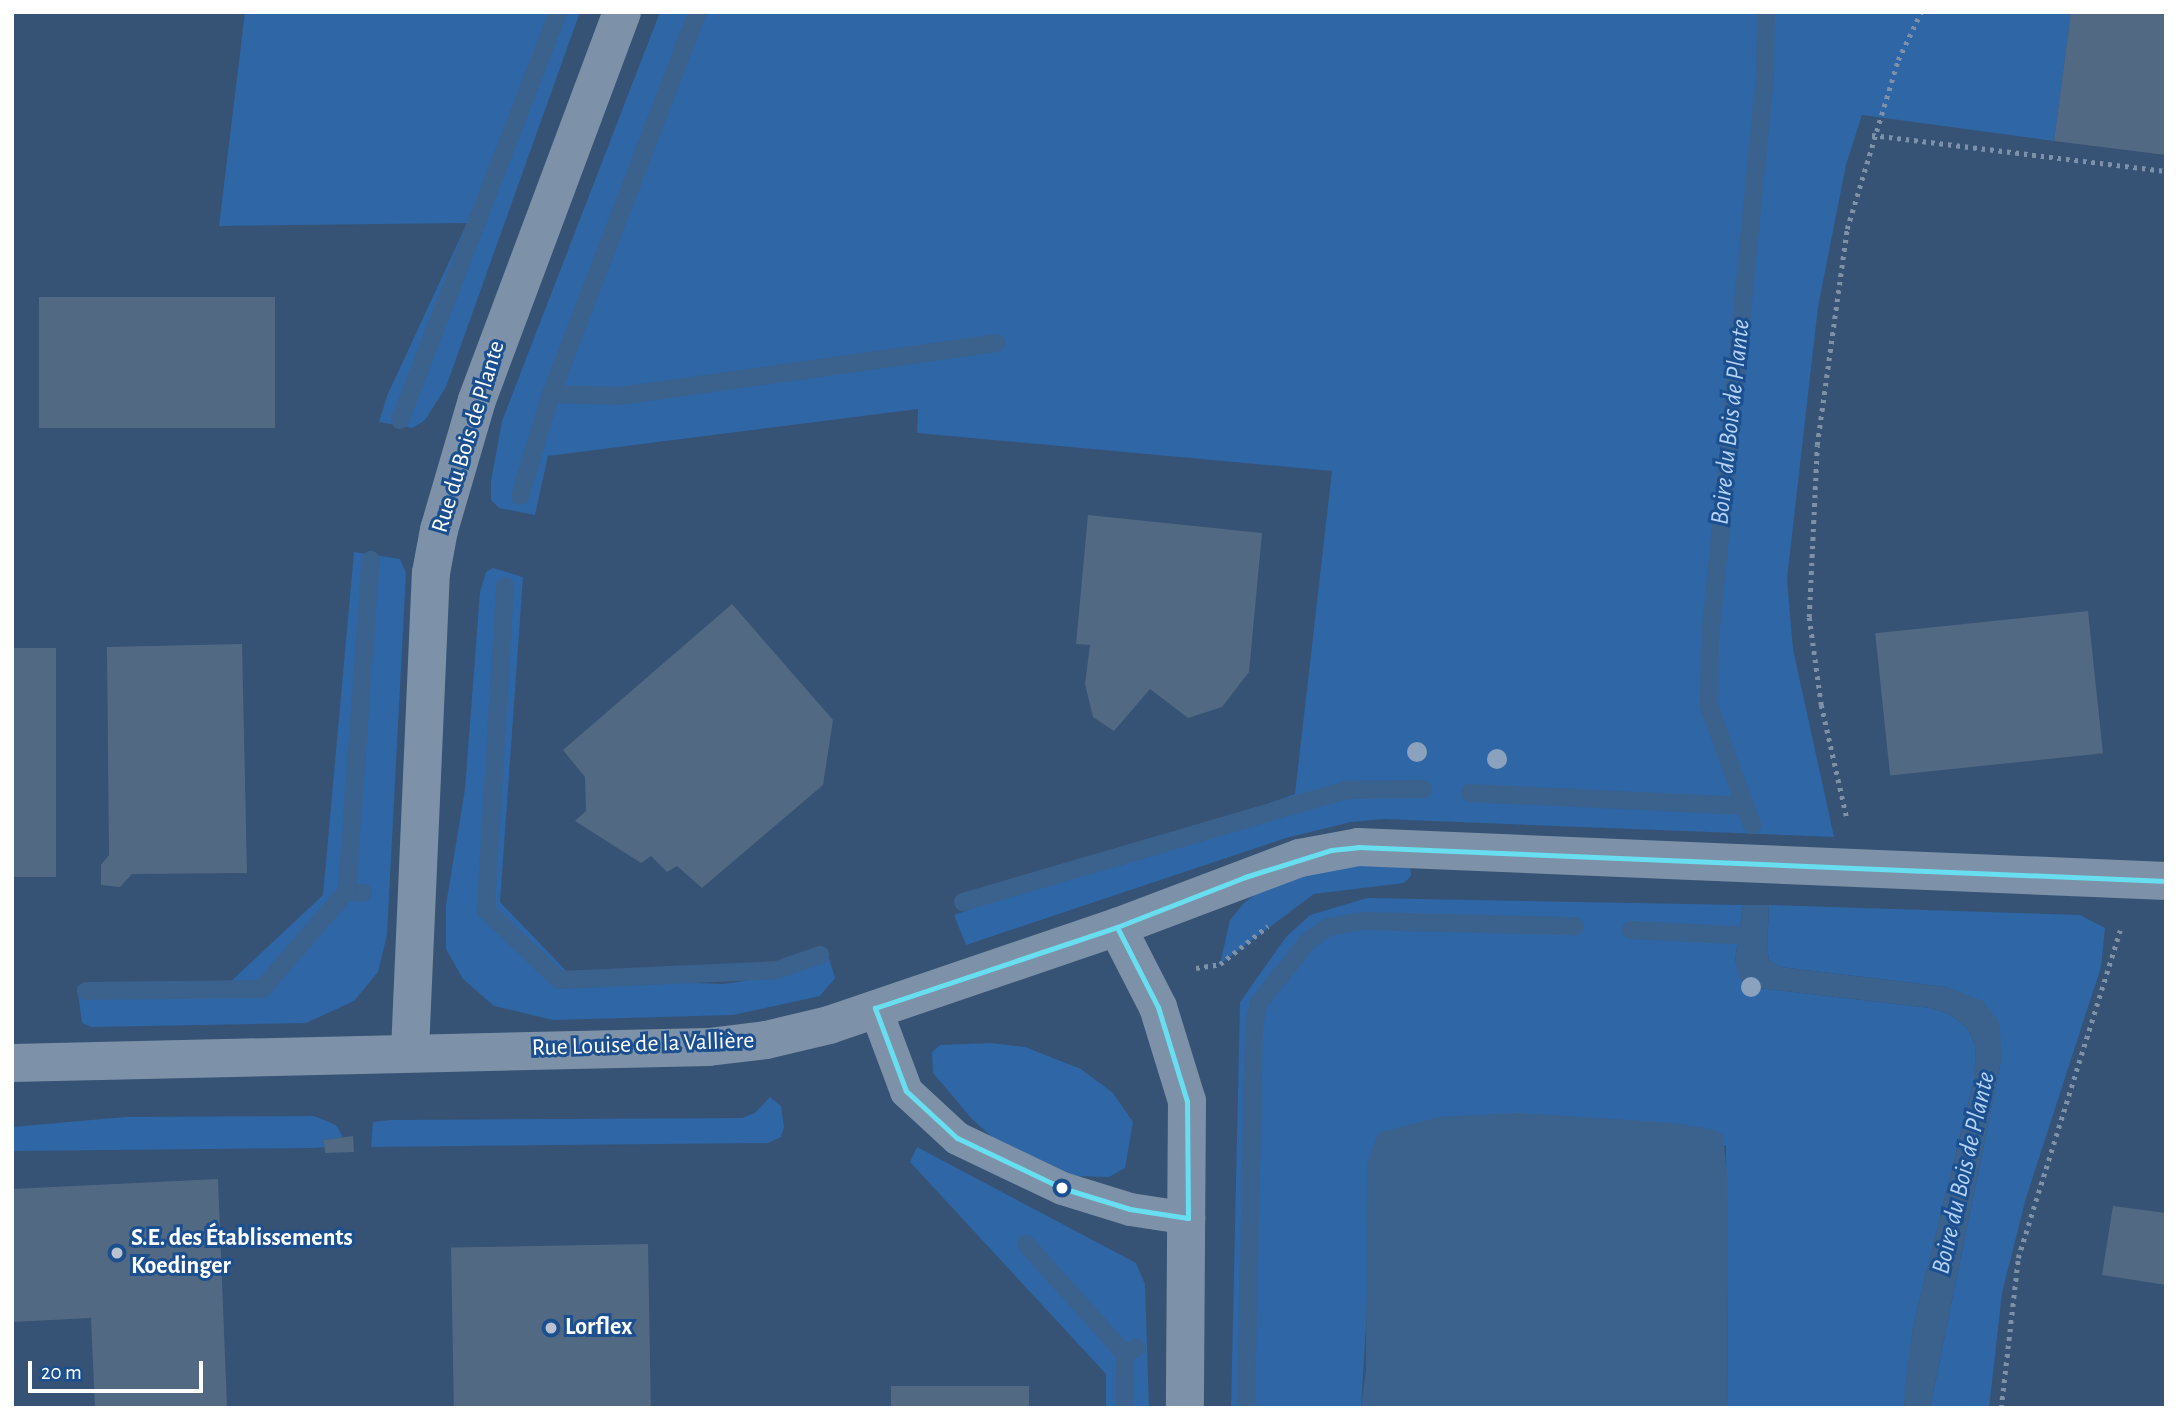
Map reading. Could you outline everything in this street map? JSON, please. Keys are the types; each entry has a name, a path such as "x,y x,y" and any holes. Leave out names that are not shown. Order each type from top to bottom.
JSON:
{"street":[{"name":"Rue du Bois de Plante","path":"410,1051 430,573 439,530 477,400 622,12"},
{"name":"Rue Louise de la Vallière","path":"12,1063 410,1051 709,1047 766,1040 876,1008 1117,928 1245,877 1331,850 1358,847 2151,880"},
{"path":"1117,928 1158,1007 1175,1054 1186,1101 1188,1218 1185,1408"}],"lane":[{"path":"876,1008 906,1091 957,1138 1062,1188 1130,1209 1188,1218"}],"path":[{"path":"1858,868 1821,705 1809,617 1810,533 1834,302 1872,135 1898,60 1921,12"},
{"path":"1872,135 2166,171"},
{"path":"2001,1408 2018,1258 2151,880"}],"shaded area":[{"path":"245,12 580,12 446,387 425,420 413,428 379,422 387,396 467,223 219,226"},
{"path":"660,12 2071,12 2054,141 1862,115 1846,165 1818,307 1787,579 1793,649 1834,837 1383,819 1351,822 1286,838 966,945 954,915 1295,794 1332,471 917,433 918,409 548,456 535,515 499,508 491,500 491,481 502,421"},
{"path":"354,552 400,559 406,573 387,935 378,972 354,1001 306,1023 91,1027 82,1023 77,986 227,985 323,895"},
{"path":"493,568 523,577 500,902 574,979 724,984 794,973 829,958 835,978 820,996 733,1015 553,1020 494,1006 463,979 446,949 446,905 465,789 480,592 486,572"},
{"path":"1343,861 1410,863 1411,876 1404,883 1314,894 1220,964 1230,920 1244,903 1275,880"},
{"path":"1367,898 1743,905 1735,961 1751,987 1931,1008 1949,1014 1967,1028 1976,1046 1974,1080 1913,1326 1904,1408 1728,1408 1726,1145 1368,1293 1361,1408 1231,1408 1240,1002 1286,937 1310,915"},
{"path":"1769,905 2080,915 2105,928 2101,967 2026,1198 2002,1293 1989,1408 1930,1408 2002,1056 1947,987 1780,967 1769,960"},
{"path":"991,1043 1025,1047 1081,1069 1113,1093 1133,1122 1125,1168 1109,1177 1075,1176 992,1137 972,1119 933,1073 932,1052 940,1045"},
{"path":"770,1097 781,1106 784,1127 781,1137 768,1143 371,1147 373,1122 742,1118 755,1113"},
{"path":"314,1116 336,1125 343,1137 325,1140 325,1147 315,1148 12,1151 12,1127 125,1117"},
{"path":"917,1147 1136,1263 1145,1284 1149,1408 1106,1408 1106,1374 910,1162"}],"water":[{"path":"1743,905 1769,905 1769,960 1780,967 1947,987 1983,1001 1999,1023 2002,1056 1930,1408 1904,1408 1905,1386 1913,1326 1974,1080 1976,1046 1967,1028 1949,1014 1931,1008 1751,987 1740,979 1735,961"},
{"path":"1519,1113 1673,1123 1715,1130 1723,1136 1727,1174 1728,1408 1361,1408 1366,1369 1367,1165 1378,1133 1439,1117"}],"building":[{"path":"2071,12 2166,12 2166,155 2054,141"},
{"path":"39,297 275,297 275,428 39,428"},
{"path":"1088,515 1262,533 1249,672 1222,707 1188,718 1150,689 1114,731 1093,717 1085,684 1090,645 1076,644"},
{"path":"732,604 833,720 823,785 702,888 677,866 667,872 651,856 641,863 575,821 586,811 585,777 563,750"},
{"path":"2088,611 2103,753 1890,776 1875,633"},
{"path":"242,644 247,873 132,874 120,887 101,885 101,865 109,855 107,647"},
{"path":"12,648 56,648 56,877 12,877"},
{"path":"353,1136 354,1152 325,1153 324,1140"},
{"name":"S.E. des Établissements Koedinger","path":"218,1179 227,1408 95,1408 91,1318 12,1322 12,1189"},
{"path":"2113,1206 2166,1213 2166,1285 2102,1275"},
{"name":"Lorflex","path":"648,1244 651,1408 454,1408 451,1247"},
{"path":"891,1386 1029,1386 1029,1408 891,1408"}],"waterway":[{"path":"400,420 558,12"},
{"path":"520,496 551,394 698,12"},
{"name":"Boire du Bois de Plante","path":"1752,825 1709,706 1710,639 1765,76 1766,12"},
{"path":"551,394 620,396 996,343"},
{"path":"363,893 347,891 371,560"},
{"path":"505,586 486,910 559,980 777,970 820,955"},
{"path":"963,902 1346,790 1423,789"},
{"path":"1470,793 1746,806"},
{"path":"86,991 262,989 347,891"},
{"path":"1246,1408 1254,1024 1259,1003 1308,941 1328,927 1363,921 1575,926"},
{"path":"1631,930 1753,936"},
{"path":"1026,1244 1125,1354 1136,1348"},
{"path":"1125,1354 1125,1408"}],"transit line":[{"path":"1117,927 1245,877 1331,850 1358,847 2166,881"},
{"path":"1117,927 1158,1007 1187,1101 1188,1218 1130,1209 1062,1188 957,1138 906,1091 875,1008 1117,927"}],"place":[{"name":"S.E. des Établissements Koedinger","path":"117,1253"},
{"name":"Lorflex","path":"551,1328"}]}
